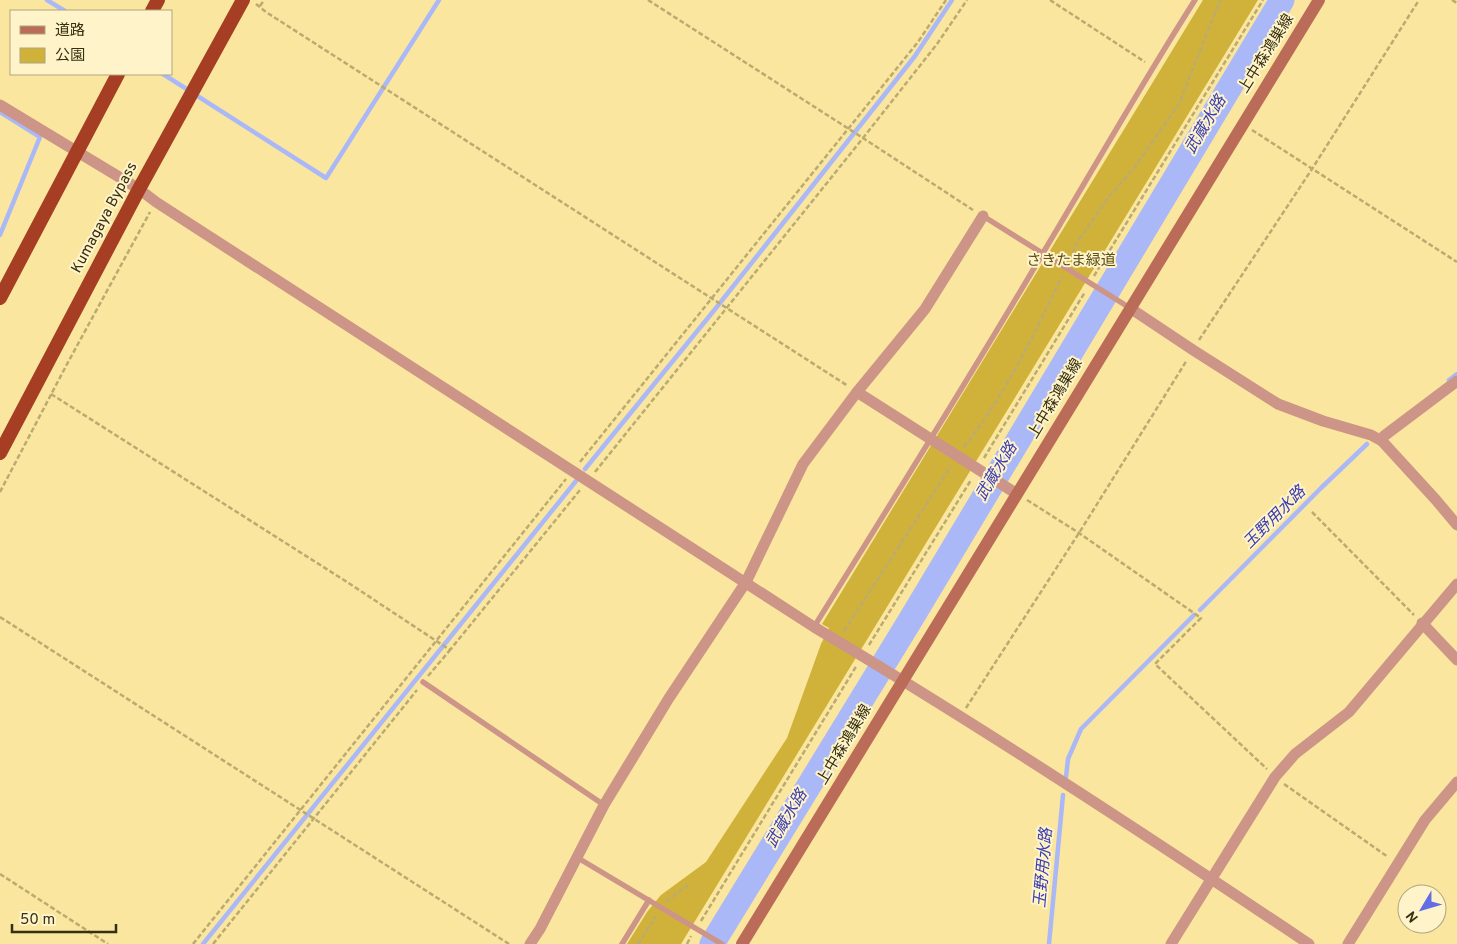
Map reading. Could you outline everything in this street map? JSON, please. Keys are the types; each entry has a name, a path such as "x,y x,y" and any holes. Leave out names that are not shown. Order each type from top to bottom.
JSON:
{"highway":[{"name":"Kumagaya Bypass","path":"0,453 139,189 249,1"},
{"path":"0,298 117,75"}],"main road":[{"name":"上中森鴻巣線","path":"742,944 898,677 1125,305 1243,124 1319,0"}],"street":[{"path":"0,105 139,189 156,202 814,627 898,677 1309,944"},
{"path":"530,944 578,858 604,805 669,698 746,582 804,464 857,392 925,309 983,216"},
{"path":"1125,305 1278,404 1323,421 1371,435 1382,441 1457,526"},
{"path":"1382,441 1384,436 1457,381"},
{"path":"857,392 1012,490"},
{"path":"1171,944 1274,777 1295,754 1349,712 1457,584"},
{"path":"1422,624 1457,660"},
{"path":"1348,944 1425,820 1457,782"}],"lane":[{"path":"814,627 931,439 1195,0"},
{"path":"983,216 1125,305"},
{"path":"423,682 604,805"},
{"path":"578,858 722,944"},
{"path":"622,944 649,900"}],"path":[{"path":"260,6 264,0"},
{"path":"648,0 983,216"},
{"path":"213,944 863,138 937,44 968,0"},
{"path":"1050,0 1153,67"},
{"path":"838,641 957,456 993,405 1028,347 1085,231 1108,198 1134,168 1179,104 1220,0"},
{"path":"868,646 980,471 1090,283 1262,0"},
{"path":"1452,0 1457,3"},
{"path":"249,1 260,6 266,12 857,392"},
{"path":"1243,124 1457,262"},
{"path":"0,492 51,394 156,202"},
{"path":"51,394 450,650"},
{"path":"1012,490 1079,533 1202,618 1155,664 1274,777 1398,864"},
{"path":"1312,512 1422,624"},
{"path":"0,617 509,944"},
{"path":"699,924 857,665"},
{"path":"0,874 108,944"},
{"path":"687,944 693,934"}],"green space":[{"name":"さきたま緑道","path":"1203,0 1258,0 681,944 627,944 647,912 661,895 706,862 787,738 821,644 829,628 822,624"}],"waterway":[{"path":"47,0 63,10"},
{"path":"165,75 326,178 439,0"},
{"path":"585,469 716,308 915,56 952,0"},
{"name":"武蔵水路","path":"712,944 911,619 1282,0"},
{"path":"0,112 40,137 0,235"},
{"name":"玉野用水路","path":"1449,380 1457,374"},
{"name":"玉野用水路","path":"1200,610 1367,444"},
{"path":"203,944 576,481"},
{"name":"玉野用水路","path":"1066,777 1068,759 1081,729 1194,615"},
{"name":"玉野用水路","path":"1049,944 1063,795"}]}
